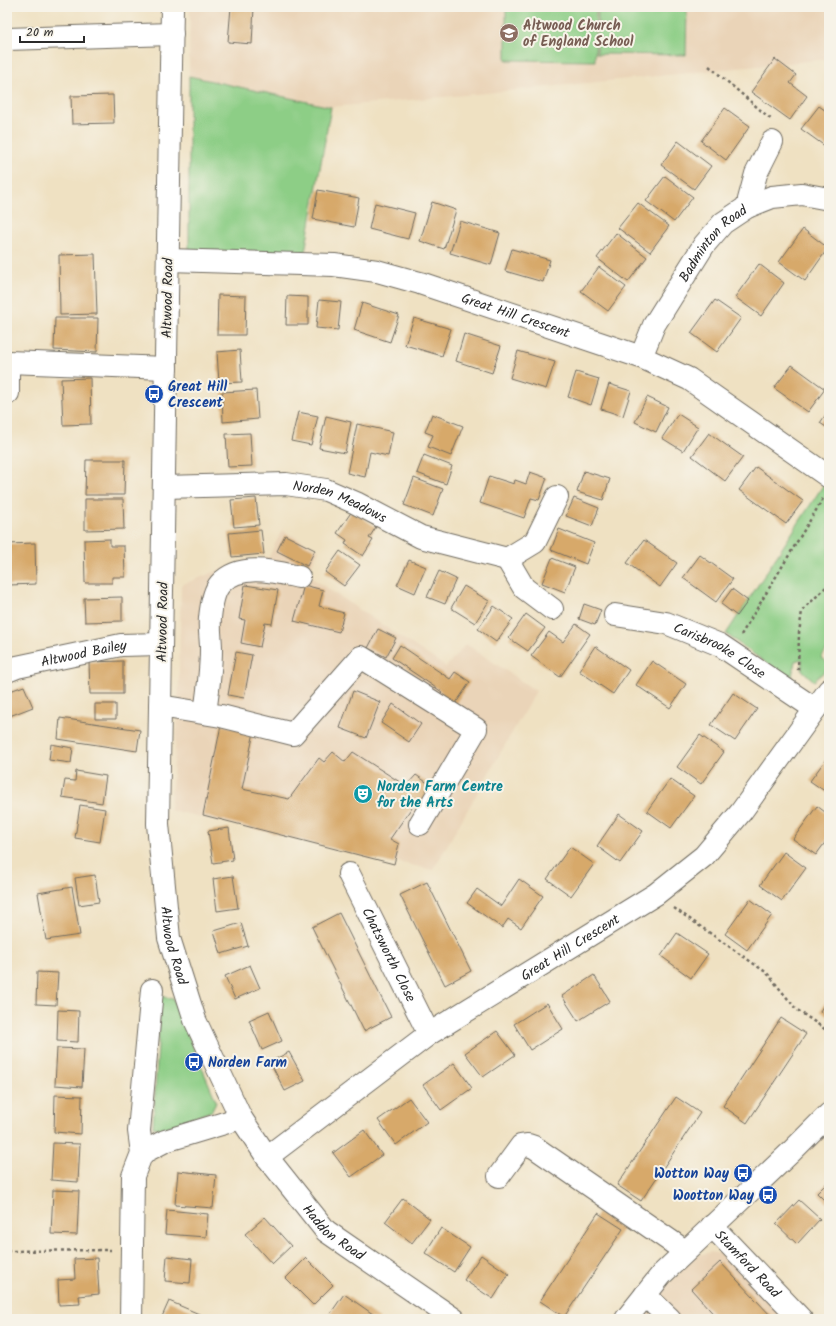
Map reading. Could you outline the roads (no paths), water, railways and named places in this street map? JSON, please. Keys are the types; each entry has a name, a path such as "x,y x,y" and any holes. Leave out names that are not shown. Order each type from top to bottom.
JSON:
{"street":[{"name":"Altwood Road","path":"172,7 158,824 170,938 195,1020 241,1118"},
{"path":"7,39 172,34"},
{"path":"747,207 756,174 772,142"},
{"name":"Badminton Road","path":"641,357 654,325 704,246 723,223 747,207 772,197 802,194 829,199"},
{"name":"Great Hill Crescent","path":"168,260 334,265 377,271 420,283 641,357 689,379 827,486"},
{"path":"8,394 8,362 166,368"},
{"name":"Norden Meadows","path":"164,487 286,484 326,490 356,503 421,537 507,559"},
{"path":"552,609 524,588 507,559 535,542 557,496"},
{"path":"205,713 211,672 210,619 213,599 220,584 228,577 242,572 276,572 299,577"},
{"name":"Carisbrooke Close","path":"615,615 666,623 720,645 815,709"},
{"name":"Altwood Bailey","path":"7,671 18,666 121,645 161,644"},
{"path":"160,706 221,716 293,734 361,657 476,729 420,824"},
{"name":"Great Hill Crescent","path":"267,1157 429,1034 656,894 704,856 741,812 829,690"},
{"name":"Chatsworth Close","path":"348,874 429,1034"},
{"path":"131,1319 133,1176 142,1153 139,1131 152,990"},
{"path":"626,1319 659,1308 662,1274 684,1251 792,1151 829,1114"},
{"path":"142,1153 165,1141 241,1118"},
{"name":"Haddon Road","path":"241,1118 267,1157 326,1231 454,1319"},
{"path":"499,1176 521,1146 528,1145 534,1147 684,1251"},
{"name":"Stamford Road","path":"712,1226 801,1319"}],"place":[{"name":"Altwood Church of England School","path":"509,33"},
{"name":"Great Hill Crescent","path":"154,394"},
{"name":"Norden Farm Centre for the Arts","path":"363,794"},
{"name":"Norden Farm","path":"194,1062"},
{"name":"Wotton Way","path":"743,1173"},
{"name":"Wootton Way","path":"768,1195"}]}
